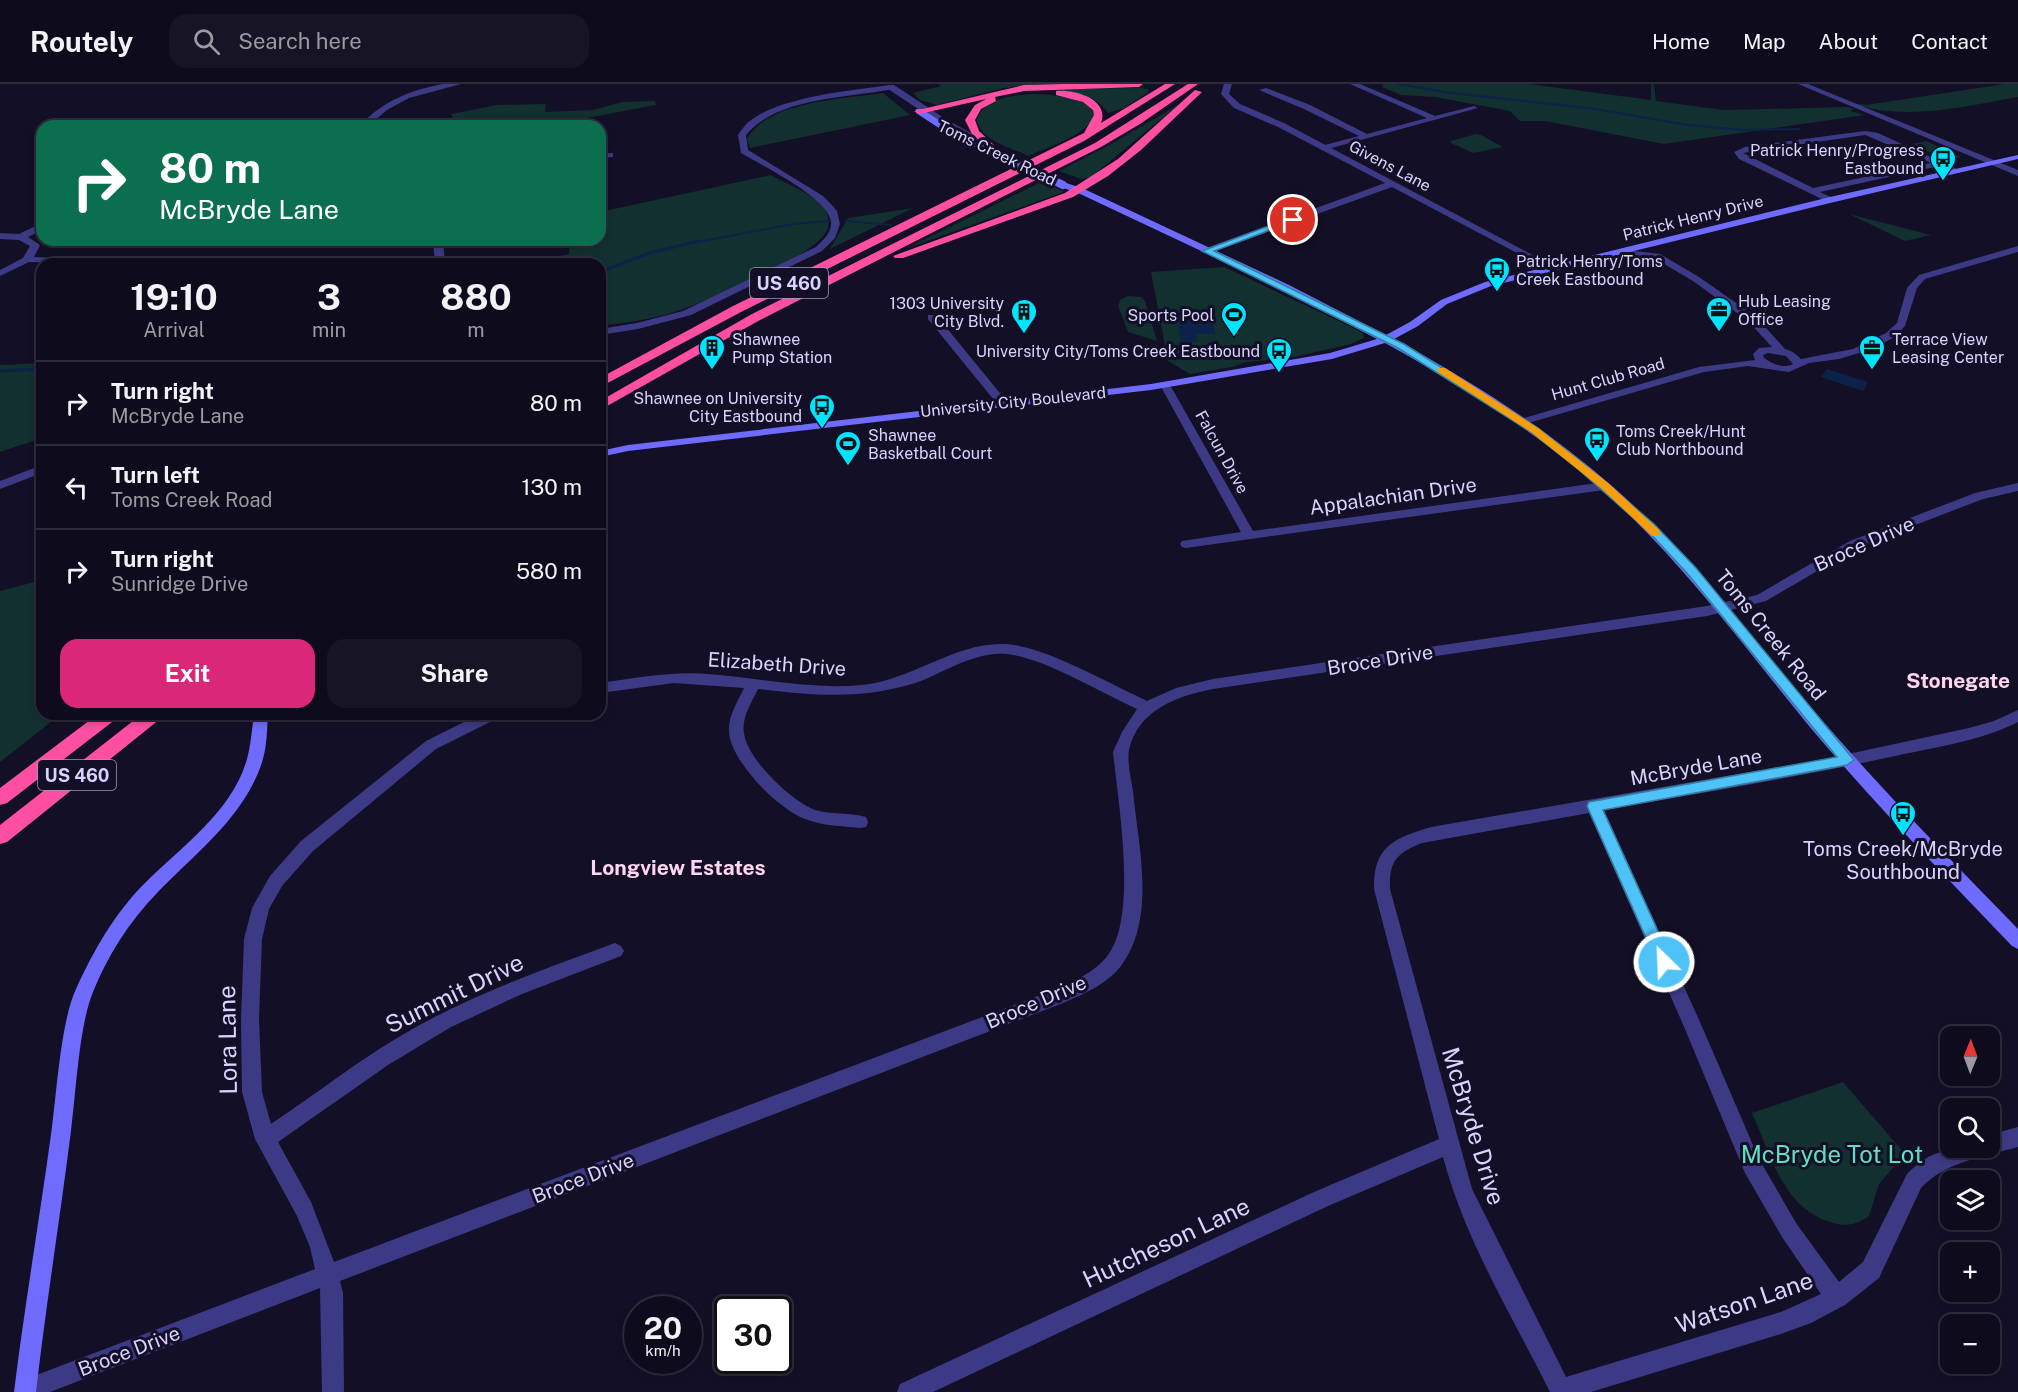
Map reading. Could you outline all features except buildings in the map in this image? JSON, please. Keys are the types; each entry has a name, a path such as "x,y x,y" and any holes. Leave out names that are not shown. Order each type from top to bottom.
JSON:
{"highway":[{"path":"925,112 1024,88 1139,84"},
{"name":"US 460","path":"606,380 737,309 1080,139 1171,84"},
{"name":"US 460","path":"606,403 711,342 1039,176 1137,122 1194,84"},
{"path":"828,281 970,232 1079,190 1095,181 1143,142 1206,84"},
{"path":"925,112 1017,92 1066,93 1089,101 1101,113 1100,119 1080,139"},
{"path":"990,146 975,132 970,117 978,107 1000,96"},
{"name":"US 460","path":"0,798 102,720"},
{"name":"US 460","path":"0,836 146,720"}],"main road":[{"name":"Toms Creek Road","path":"925,112 954,134 1079,190 1387,339 1466,385 1521,422 1604,486 1664,541 1722,607 1847,760 2018,942"},
{"name":"Toms Creek Road","path":"990,146 1010,158"},
{"name":"Patrick Henry Drive","path":"1387,339 1461,294 1621,251 2018,157"},
{"name":"University City Boulevard","path":"606,453 628,448 1165,385 1341,355 1387,339"},
{"path":"25,1391 38,1281 75,1028 83,993 109,940 121,923 150,889 207,835 237,798 255,759 260,720"}],"street":[{"path":"370,120 400,98 424,90 457,84"},
{"name":"Givens Lane","path":"1228,84 1225,94 1237,106 1281,125 1552,268"},
{"path":"1354,84 1433,118"},
{"path":"1802,84 2018,173"},
{"path":"606,331 638,327 687,313 819,249 831,239 836,229 836,219 831,207 744,151 740,143 740,135 752,121 772,111 890,86"},
{"name":"Toms Creek Road","path":"890,86 892,90 925,112 990,146"},
{"path":"1263,90 1307,107 1367,136"},
{"path":"1324,148 1474,108"},
{"path":"1830,200 1742,157 1738,152 1745,149 1865,133 1875,135 1958,171"},
{"path":"606,155 610,154"},
{"path":"1812,191 1941,163"},
{"path":"1206,251 1392,184"},
{"path":"21,237 36,229"},
{"path":"0,236 21,237 30,240 35,245 34,252 28,259 0,273"},
{"path":"1656,243 1657,256"},
{"path":"1621,251 1657,256 1727,300 1752,319 1783,352 1794,357 1799,363 1844,355 1883,339 1901,325 1907,316 1912,286 1919,278 2018,249"},
{"path":"28,259 36,259"},
{"path":"16,266 36,268"},
{"path":"932,317 1002,403"},
{"path":"1761,329 1762,347 1759,359 1765,364"},
{"name":"Hunt Club Road","path":"1703,369 1711,364 1768,350 1783,352"},
{"path":"1783,352 1806,355 1856,350"},
{"name":"Hunt Club Road","path":"1521,422 1703,369 1748,363 1765,364 1788,370 1797,368 1799,363"},
{"name":"Falcun Drive","path":"1165,385 1249,535"},
{"path":"1,485 36,474"},
{"name":"Appalachian Drive","path":"1186,544 1604,486"},
{"path":"2012,488 2018,498"},
{"name":"Broce Drive","path":"25,1391 1057,997 1089,981 1115,959 1126,939 1130,923 1133,889 1121,752 1129,730 1148,708 1174,694 1213,684 1722,607 1771,594 1808,569 1854,544 1979,496 2012,488"},
{"name":"Elizabeth Drive","path":"606,687 674,678 707,679 824,691 863,690 910,679 977,651 1005,649 1031,653 1148,708"},
{"path":"753,685 736,725 739,744 747,758 772,786 800,811 825,819 860,822"},
{"name":"McBryde Lane","path":"1385,860 1400,845 1431,834 1847,760 1969,734 1999,725 2018,715"},
{"name":"Lora Lane","path":"333,1392 332,1293 320,1247 304,1209 265,1139 252,1092 250,1019 253,939 261,908 276,881 307,846 430,746 481,720"},
{"path":"1594,806 1691,1022 1752,1166 1789,1230 1837,1297"},
{"name":"McBryde Drive","path":"1385,860 1381,876 1382,890 1462,1190 1477,1225 1562,1391"},
{"name":"Summit Drive","path":"265,1139 386,1056 443,1021 520,987 615,951"},
{"path":"2000,1142 2018,1137"},
{"name":"Hutcheson Lane","path":"908,1392 1321,1198 1449,1145"},
{"name":"Watson Lane","path":"1562,1391 1781,1323 1803,1315 1837,1297 1871,1269 1914,1181 1922,1171 1936,1162 1949,1158"}],"green space":[{"path":"938,84 1038,84 1004,88 937,105 920,100 913,93 941,86"},
{"path":"1379,84 1529,84 1651,100 1651,84 1654,84 1656,101 1724,110 1848,107 1854,109 1850,111 1865,115 1664,144 1545,121 1520,121 1510,111 1435,97 1401,95"},
{"path":"2018,84 2018,97 1957,108 1913,112 1871,109 1852,103 1866,105"},
{"path":"1050,89 1148,89 1149,92 1124,108 1108,113 1090,98"},
{"path":"883,93 910,115 750,148 747,139 757,126 789,109 829,100"},
{"path":"1033,94 1075,100 1093,109 1094,116 1088,125 1075,135 1029,156 990,139 979,127 977,120 986,107 993,102 1017,95"},
{"path":"655,101 656,105 576,120 454,120 451,114 497,105 546,104 545,112 593,110 622,102"},
{"path":"1178,105 1091,177 1081,179 1059,171 1106,147"},
{"path":"1476,134 1503,147 1473,153 1451,143 1451,141"},
{"path":"1926,141 1961,157 1947,160 1912,144"},
{"path":"771,175 817,201 827,214 828,223 827,230 817,242 778,267 753,279 683,309 660,316 606,325 606,258 555,258 569,254 569,246 606,246 606,211"},
{"path":"1043,181 1064,192 905,249"},
{"path":"913,208 830,249 848,218"},
{"path":"1849,214 1931,235 1905,241"},
{"path":"1224,267 1363,333 1364,338 1351,344 1289,358 1247,362 1232,367 1190,374 1168,361 1151,272"},
{"path":"1128,296 1141,297 1145,301 1157,341 1128,332 1118,306 1120,300"},
{"path":"36,363 36,440 0,452 0,365"},
{"path":"36,582 36,720 53,720 0,762 0,591"},
{"name":"McBryde Tot Lot","path":"1843,1082 1905,1154 1879,1184 1869,1216 1846,1225 1830,1222 1814,1215 1789,1192 1772,1161 1752,1113"}],"water":[{"path":"1183,319 1193,319 1194,324 1213,324 1215,334 1197,334 1198,342 1181,342 1178,324 1184,324"},
{"path":"1827,369 1868,382 1863,391 1821,377"}],"waterway":[{"path":"1398,84 1451,93 1595,109 1688,125 1744,130 1799,129"},
{"path":"692,243 793,224 829,221"},
{"path":"845,221 891,225"},
{"path":"606,270 649,253 699,241"},
{"path":"0,371 36,369"}],"slow traffic":[{"path":"1442,370 1535,430 1630,508 1656,533"}],"place":[{"name":"Patrick Henry/Progress Eastbound","path":"1943,182"},
{"name":"Patrick Henry/Toms Creek Eastbound","path":"1497,293"},
{"name":"Hub Leasing Office","path":"1719,333"},
{"name":"1303 University City Blvd.","path":"1024,335"},
{"name":"Sports Pool","path":"1234,338"},
{"name":"Shawnee Pump Station","path":"712,371"},
{"name":"Terrace View Leasing Center","path":"1872,371"},
{"name":"University City/Toms Creek Eastbound","path":"1279,374"},
{"name":"Shawnee on University City Eastbound","path":"822,430"},
{"name":"Toms Creek/Hunt Club Northbound","path":"1597,463"},
{"name":"Shawnee Basketball Court","path":"848,467"},
{"name":"Toms Creek/McBryde Southbound","path":"1903,837"}],"district":[{"name":"Stonegate","path":"1958,680"},
{"name":"Longview Estates","path":"678,867"}],"route":[{"path":"1293,220 1206,251 1401,346 1535,430 1630,508 1664,541 1714,597 1812,720 1847,760 1594,806 1664,962"}]}
